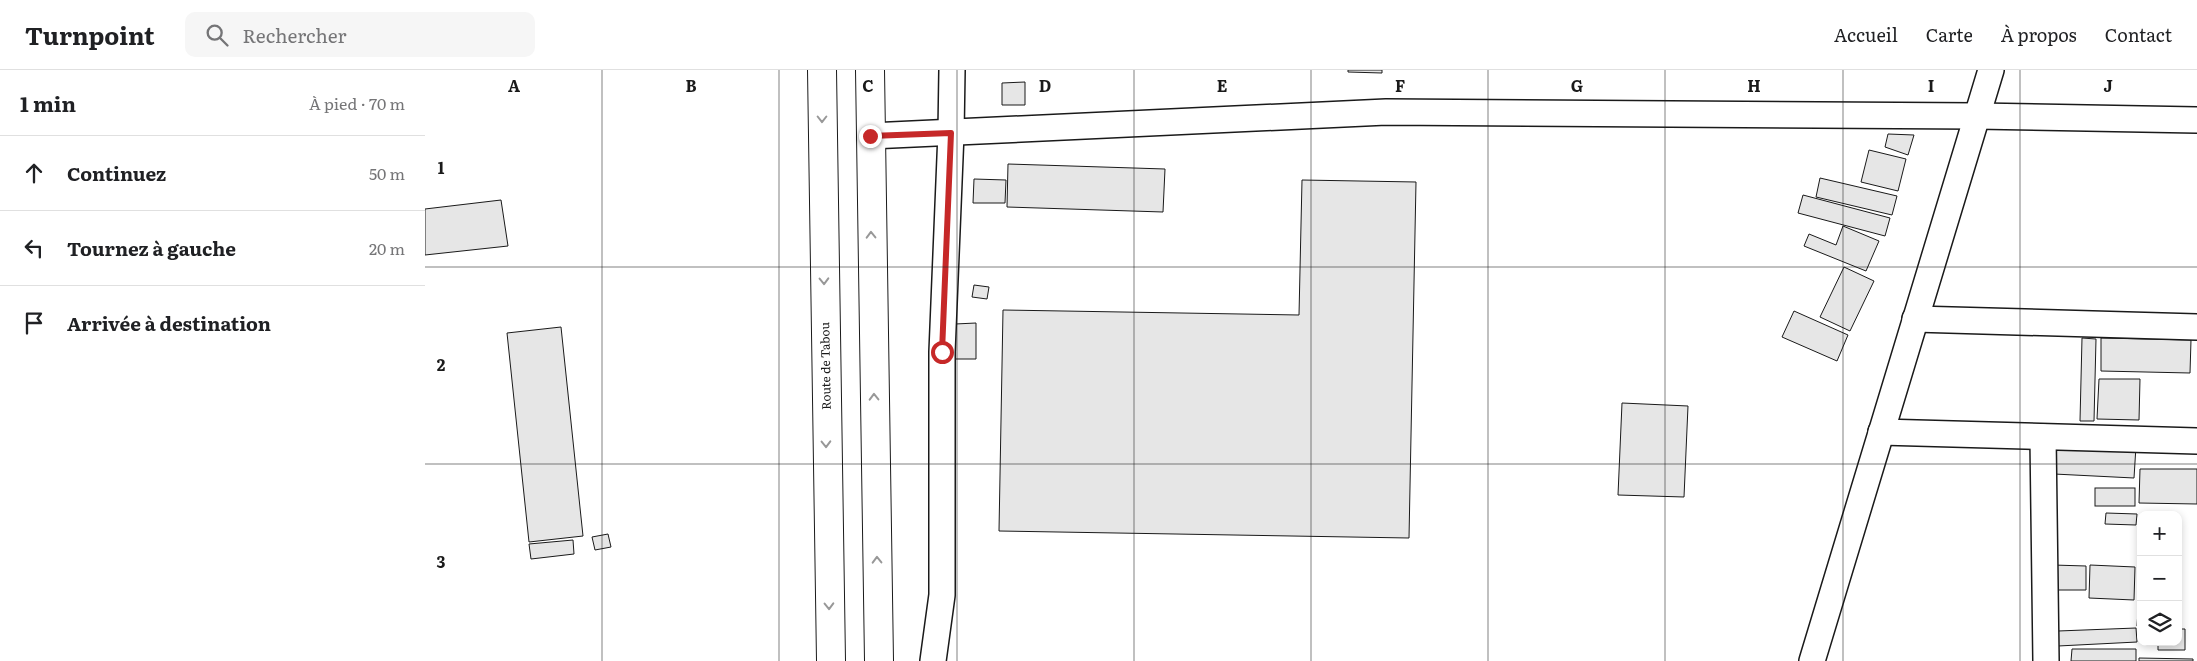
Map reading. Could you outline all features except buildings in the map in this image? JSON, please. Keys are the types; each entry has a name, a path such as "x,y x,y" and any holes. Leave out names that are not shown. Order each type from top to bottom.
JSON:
{"main road":[{"name":"Route de Tabou","path":"822,70 831,661"},
{"path":"870,70 879,661"}],"street":[{"path":"933,661 942,595 942,352 951,133 951,70"},
{"path":"1812,661 1991,70"},
{"path":"870,136 1386,112 1977,116 2197,120"},
{"path":"1915,319 2197,327"},
{"path":"1881,432 2197,441"},
{"path":"2043,437 2047,661"}],"route":[{"path":"870,136 951,133 942,352"}]}
